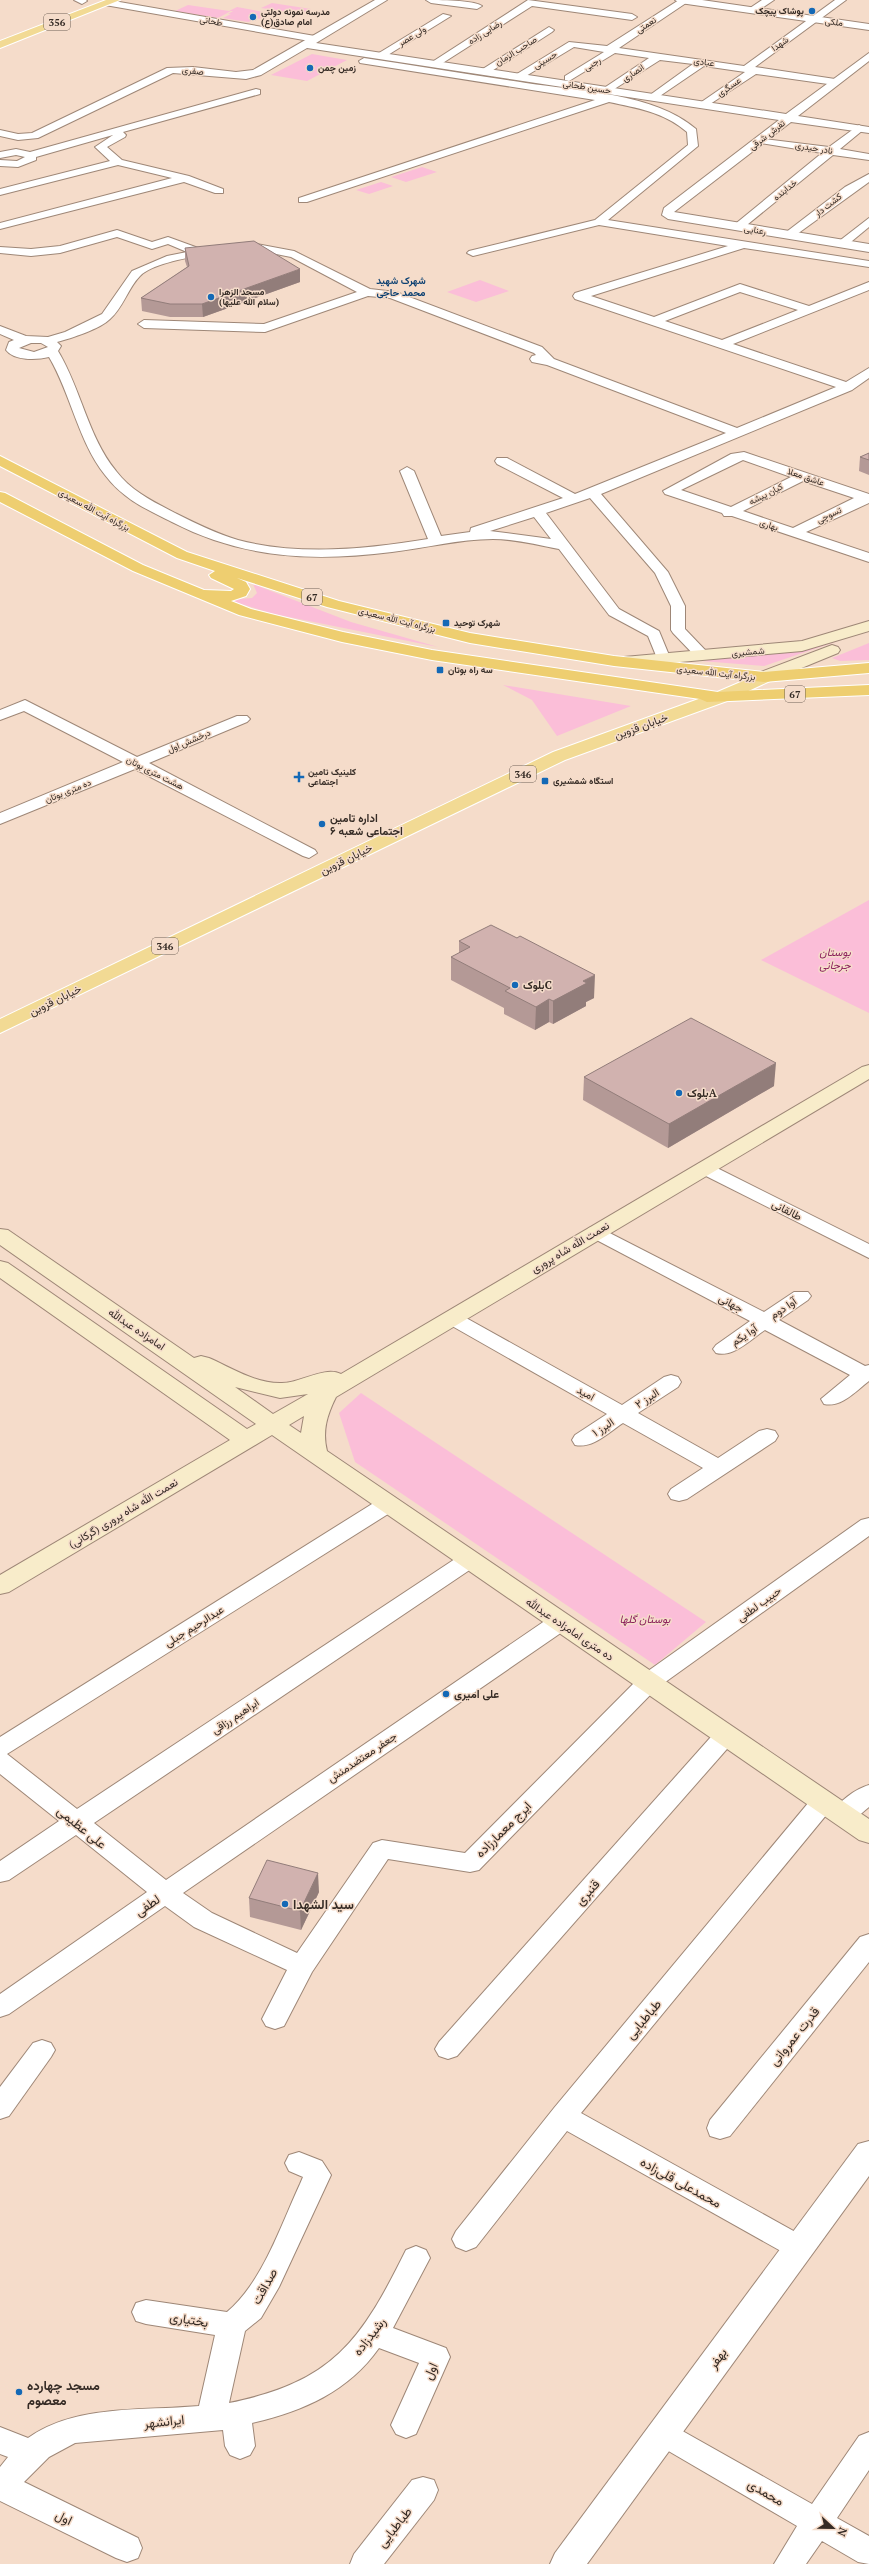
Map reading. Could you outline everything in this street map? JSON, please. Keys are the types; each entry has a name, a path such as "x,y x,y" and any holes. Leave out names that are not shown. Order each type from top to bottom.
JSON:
{"highway":[{"name":"بزرگراه آیت الله سعیدی","path":"0,460 182,555 333,604 463,637 509,646 624,662 764,677 869,668"},
{"name":"بزرگراه آیت الله سعیدی","path":"0,496 138,568 245,612 342,637 432,655 476,668 589,687 663,696 721,697 869,690"},
{"path":"182,555 209,572 240,585 242,589 240,593 227,596 189,589"}],"main road":[{"name":"356","path":"68,6 82,0"},
{"name":"356","path":"0,45 112,1"},
{"name":"شمشیری","path":"624,662 664,660 802,646 824,641 869,626"},
{"path":"764,677 869,635"},
{"name":"خیابان قزوین","path":"0,1027 559,756 721,697 764,677"},
{"name":"نعمت الله شاه پروری","path":"272,1425 869,1071"},
{"name":"امامزاده عبدالله","path":"0,1235 163,1346 272,1425"},
{"path":"0,1268 246,1440"},
{"path":"163,1346 240,1380 275,1391 291,1390 323,1380 362,1371"},
{"path":"316,1455 311,1440 312,1426 317,1411 329,1391"},
{"name":"نعمت الله شاه پروری (گرکانی)","path":"0,1586 272,1425"},
{"name":"ده متری امامزاده عبدالله","path":"272,1425 869,1833"}],"street":[{"name":"صفری","path":"0,133 18,137 34,136 172,70 190,69 236,77 257,73 382,0"},
{"path":"431,0 477,6"},
{"path":"467,12 487,0"},
{"name":"ملکی","path":"680,0 869,27"},
{"path":"753,10 768,0"},
{"name":"شهدا","path":"750,69 841,0"},
{"name":"طحانی","path":"112,1 310,42"},
{"name":"نعمتی","path":"612,49 690,1"},
{"path":"532,2 597,13 632,17"},
{"name":"رضایی زاده","path":"434,64 532,2"},
{"path":"585,21 597,13"},
{"name":"ولی عصر","path":"378,56 446,16"},
{"name":"صاحب الزمان","path":"483,72 549,30"},
{"name":"حسین طحانی","path":"310,42 378,56 517,77 608,94 654,97 864,129"},
{"name":"عبادی","path":"572,44 835,82"},
{"name":"حسینی","path":"517,77 572,44"},
{"name":"رجبی","path":"569,78 612,49"},
{"name":"انصاری","path":"303,200 608,94 659,56"},
{"name":"تفرش شرقی","path":"668,215 668,211 869,56"},
{"path":"364,61 608,94 656,109 678,118 692,131 693,146 600,222"},
{"path":"654,97 703,62"},
{"name":"عسگری","path":"704,105 750,69"},
{"path":"0,155 16,152 30,155 256,92"},
{"path":"136,126 100,147 118,162 185,178 219,191"},
{"name":"خدابنده","path":"738,227 830,151 864,129"},
{"name":"نادر حیدری","path":"760,140 869,157"},
{"path":"0,176 6,164 28,162 32,158 30,155"},
{"path":"0,192 118,162"},
{"name":"کشت دار","path":"789,235 849,189 869,177"},
{"path":"0,226 185,178"},
{"name":"رعنایی","path":"668,215 869,248"},
{"path":"842,244 869,221"},
{"path":"473,253 600,222 869,264"},
{"path":"0,250 25,254 81,247 117,233 152,246 168,240 199,252"},
{"path":"742,244 579,296 848,387"},
{"path":"0,330 24,340 13,345 12,350 27,355 51,346 69,335 106,317 136,273 171,258 199,252 251,246 271,248 294,254 367,292 372,300 522,357 550,362 735,432"},
{"path":"723,344 869,286"},
{"path":"655,321 740,288 808,309"},
{"path":"144,324 265,328 367,292"},
{"path":"51,346 104,465 122,487 137,498 204,533 235,544 310,552 360,551 457,537 593,493 735,432 848,387 869,372"},
{"name":"عاشق معلا","path":"670,491 736,457 744,456 867,498"},
{"path":"502,460 574,499"},
{"path":"407,471 436,541"},
{"name":"کیان پیشه","path":"729,513 802,476"},
{"name":"بهاری","path":"670,491 729,513 869,558"},
{"path":"593,493 661,572 678,606 678,630 703,656"},
{"name":"تسوچی","path":"793,533 867,498"},
{"path":"537,511 614,612 654,634 664,660"},
{"path":"457,537 493,535 563,546"},
{"name":"هشت متری بوتان","path":"0,715 25,705 309,853"},
{"name":"درخشش اول","path":"136,764 242,719"},
{"name":"ده متری بوتان","path":"0,819 136,764"},
{"name":"طالقانی","path":"705,1168 869,1252"},
{"name":"جهانی","path":"596,1232 764,1321 867,1373 831,1399"},
{"name":"آوا دوم","path":"764,1321 801,1296"},
{"name":"امید","path":"452,1318 719,1468"},
{"name":"آوا یکم","path":"723,1349 764,1321"},
{"name":"البرز ۲","path":"623,1414 671,1382"},
{"name":"البرز ۱","path":"584,1440 623,1414"},
{"path":"679,1494 767,1436"},
{"name":"عبدالرحیم جبلی","path":"0,1748 388,1504"},
{"name":"حبیب لطفی","path":"649,1682 869,1525"},
{"name":"ابراهیم رزاقی","path":"0,1873 469,1560"},
{"name":"جعفر معتضدمنش","path":"165,1893 560,1622"},
{"name":"ایرج معمارزاده","path":"302,1966 382,1849 470,1863 649,1682"},
{"name":"قنبری","path":"448,2049 726,1735"},
{"name":"علی عظیمی","path":"0,1761 165,1893"},
{"name":"طباطبایی","path":"466,2239 563,2116 833,1808 869,1794"},
{"name":"لطفی","path":"0,2007 165,1893 203,1920 302,1966"},
{"name":"قدرت عمروانی","path":"720,2128 869,1944"},
{"path":"275,2019 302,1966"},
{"path":"0,2108 42,2050"},
{"name":"محمدعلی قلی‌زاده","path":"563,2116 798,2247"},
{"name":"بهفر","path":"567,2564 798,2247 869,2153"},
{"name":"صداقت","path":"232,2326 251,2309 269,2279 314,2184 317,2175 312,2169 299,2163"},
{"name":"رشیدزاده","path":"301,2395 326,2382 346,2364 373,2333 404,2286 416,2258"},
{"name":"بختیاری","path":"146,2312 232,2326"},
{"path":"232,2326 224,2416 240,2446"},
{"name":"اول","path":"373,2333 436,2357 406,2425"},
{"name":"ایرانشهر","path":"1,2487 30,2453 56,2436 83,2430 224,2416 301,2395"},
{"name":"محمدی","path":"663,2433 869,2552"},
{"path":"0,2440 30,2453"},
{"path":"789,2564 869,2444"},
{"name":"اول","path":"1,2487 127,2548"},
{"name":"طباطبایی","path":"365,2564 423,2490"}],"green space":[{"path":"272,3 311,9 301,14 261,8"},
{"path":"188,5 229,11 237,7 274,14 248,22 223,18 231,14 228,14 233,11 218,18 175,11"},
{"name":"زمین چمن","path":"312,54 347,60 307,81 271,75"},
{"path":"422,167 437,172 406,182 391,177"},
{"path":"381,182 393,186 369,194 356,190"},
{"path":"480,280 509,291 476,302 447,292"},
{"path":"253,584 351,622 438,647 274,614 228,600 252,598 257,593"},
{"path":"838,641 764,666 701,661 804,649"},
{"path":"869,643 869,660 840,661 832,658"},
{"path":"503,685 631,706 557,736 532,700"},
{"name":"بوستان جرجانی","path":"869,900 869,1013 761,960"},
{"name":"بوستان گلها","path":"361,1393 706,1622 655,1665 355,1462 339,1413"}],"building":[{"name":"مسجد الزهرا (سلام الله علیها)","path":"254,241 300,269 202,304 170,304 141,298 189,266 185,248"},
{"path":"869,453 869,460 860,457"},
{"path":"491,925 517,938 520,936 595,975 583,981 587,983 553,1001 549,999 536,1007 505,991 510,988 451,957 470,947 459,941"},
{"name":"بلوکA","path":"691,1018 776,1063 669,1124 584,1077"},
{"path":"267,1860 318,1873 300,1911 249,1898"}],"place":[{"name":"پوشاک پیچک","path":"812,11"},
{"name":"مدرسه نمونه دولتی امام صادق(ع)","path":"253,17"},
{"name":"زمین چمن","path":"310,68"},
{"name":"مسجد الزهرا (سلام الله علیها)","path":"211,297"},
{"name":"شهرک توحید","path":"446,623"},
{"name":"سه راه بوتان","path":"440,670"},
{"name":"کلینیک تامین اجتماعی","path":"299,777"},
{"name":"استگاه شمشیری","path":"545,781"},
{"name":"اداره تامین اجتماعی شعبه ۶","path":"322,824"},
{"name":"بلوکC","path":"515,985"},
{"name":"بلوکA","path":"679,1093"},
{"name":"علی امیری","path":"446,1694"},
{"name":"سید الشهدا","path":"285,1904"},
{"name":"مسجد چهارده معصوم","path":"19,2392"}],"district":[{"name":"شهرک شهید محمد حاجی","path":"401,286"}]}
